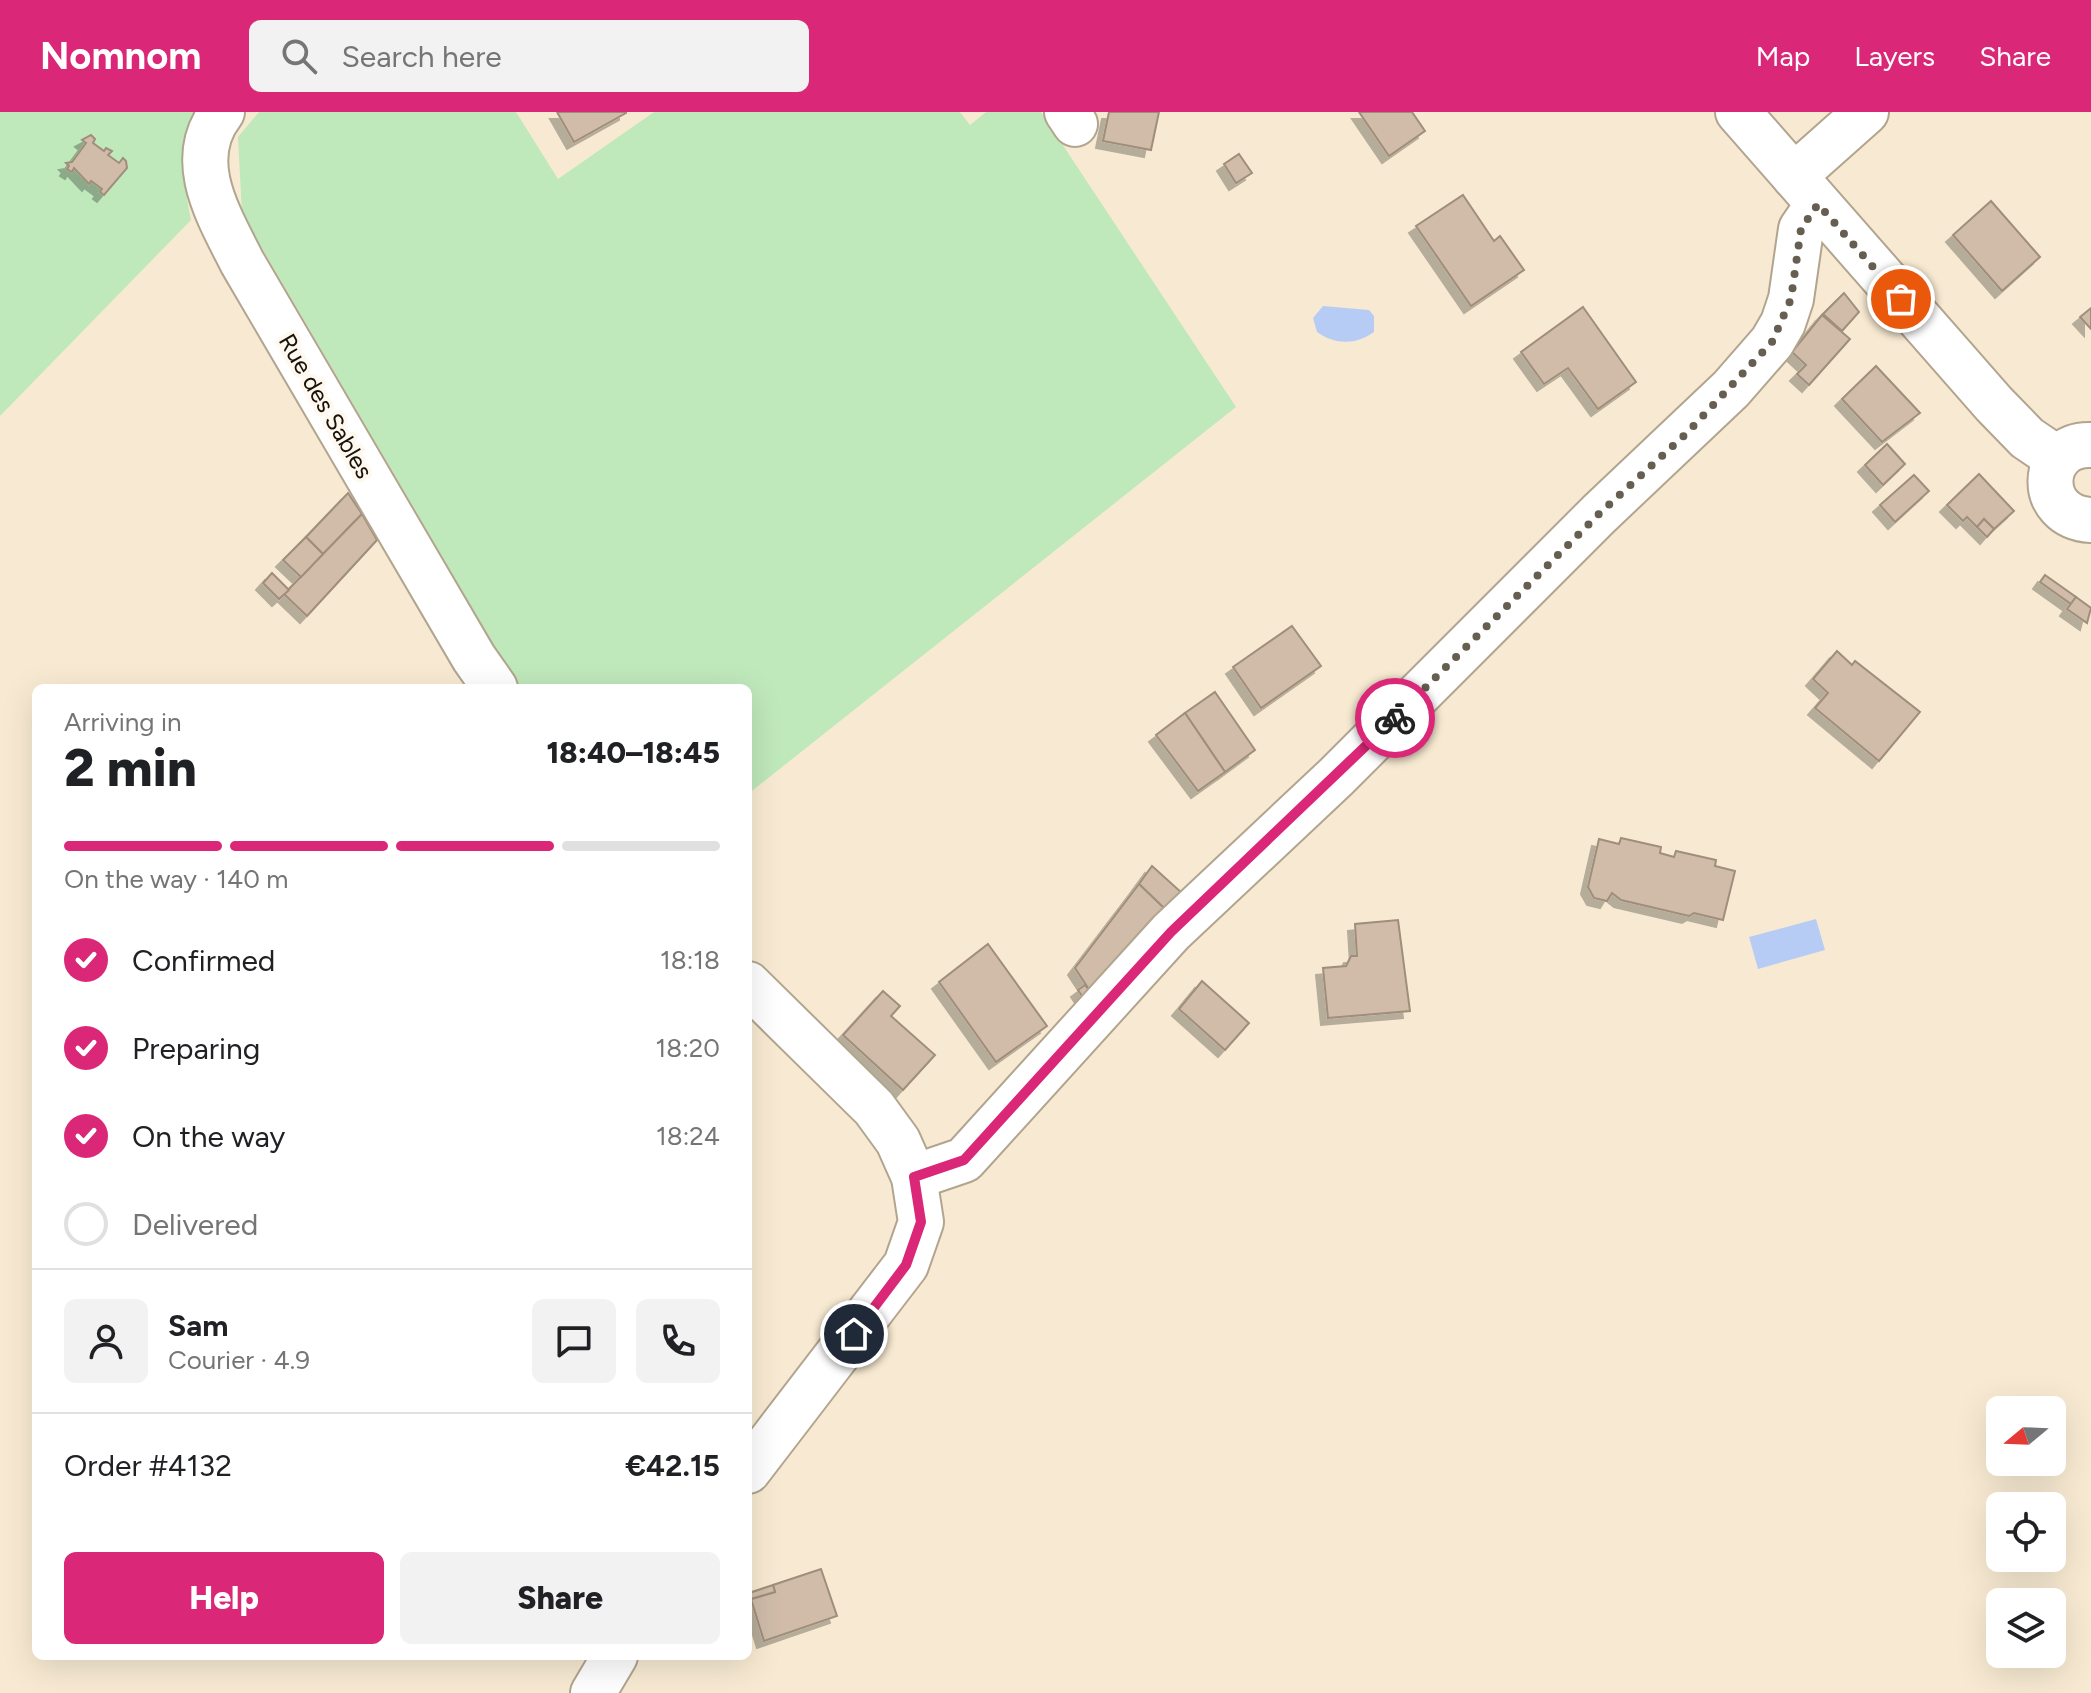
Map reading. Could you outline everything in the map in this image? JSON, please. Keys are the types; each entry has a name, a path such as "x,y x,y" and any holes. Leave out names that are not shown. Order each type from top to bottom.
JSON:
{"street":[{"name":"Rue des Sables","path":"222,112 213,123 205,157 208,194 250,276 492,684"},
{"path":"1738,112 2027,438 2075,452"},
{"path":"914,1177 964,1160 1171,932 1336,777 1599,514 1731,389 1772,342 1783,323 1791,299 1806,190 1866,112"},
{"path":"2075,452 2051,472 2054,500 2075,519 2091,520"},
{"path":"752,988 874,1108 898,1141 914,1177 921,1222 906,1265 752,1466"},
{"path":"593,1693 613,1660"}],"green space":[{"path":"0,112 197,112 185,165 191,220 0,416"},
{"path":"259,112 516,112 558,179 654,112 960,112 970,125 986,112 1041,112 1236,407 752,791 752,684 517,684 242,214 238,137"}],"water":[{"path":"1323,306 1369,310 1374,316 1374,332 1346,342 1324,336 1317,332 1313,318"},
{"path":"1816,919 1825,950 1758,969 1749,937"}],"building":[{"path":"557,112 626,112 626,113 574,142"},
{"path":"1109,112 1159,112 1151,150 1103,141"},
{"path":"1359,112 1412,112 1425,131 1389,156"},
{"path":"91,135 95,139 93,143 104,151 106,148 112,151 108,155 119,163 123,158 126,161 127,168 104,195 100,192 102,189 91,181 89,184 74,168 72,172 67,169 69,166 66,163 72,162 86,143 82,140"},
{"path":"1239,154 1252,173 1236,183 1224,164"},
{"path":"1463,195 1494,241 1500,236 1524,270 1471,306 1416,226"},
{"path":"1991,201 2040,257 2002,291 1953,235"},
{"path":"1844,293 1859,312 1842,331 1823,314"},
{"path":"1583,307 1636,382 1598,409 1568,368 1544,384 1521,352"},
{"path":"2091,308 2091,329 2080,317"},
{"path":"1822,315 1850,339 1809,385 1797,374 1806,365 1792,352"},
{"path":"1876,366 1920,413 1882,442 1842,399"},
{"path":"1887,444 1905,464 1883,485 1865,465"},
{"path":"1979,474 2014,511 1994,529 1984,519 1977,527 1967,517 1963,521 1947,505"},
{"path":"1914,475 1929,491 1895,522 1880,505"},
{"path":"348,493 362,514 323,554 306,537"},
{"path":"362,514 377,540 307,616 284,594"},
{"path":"1984,519 1994,529 1987,537 1977,527"},
{"path":"306,537 323,554 301,577 283,560"},
{"path":"272,573 289,590 279,599 263,583"},
{"path":"2045,575 2076,597 2071,604 2040,582"},
{"path":"2076,597 2091,608 2087,623 2067,609"},
{"path":"1292,626 1321,666 1261,708 1233,667"},
{"path":"1837,651 1852,665 1855,661 1920,712 1879,761 1815,708 1828,693 1813,679"},
{"path":"1215,692 1255,750 1225,772 1185,713"},
{"path":"1185,713 1225,772 1198,791 1156,735"},
{"path":"1621,838 1661,847 1660,853 1674,857 1676,851 1716,860 1715,866 1735,871 1723,920 1694,913 1689,916 1621,900 1612,893 1607,901 1594,898 1588,887 1599,839 1619,844"},
{"path":"1152,866 1182,893 1167,911 1139,884"},
{"path":"1139,884 1167,911 1096,1000 1075,968"},
{"path":"1398,920 1410,1011 1328,1018 1323,968 1346,966 1351,956 1357,956 1355,924"},
{"path":"988,944 1047,1026 996,1062 939,982"},
{"path":"1202,981 1249,1023 1225,1050 1179,1009"},
{"path":"1085,985 1096,1000 1090,1008 1078,990"},
{"path":"883,991 900,1006 891,1016 935,1055 903,1090 843,1035"},
{"path":"821,1569 837,1616 764,1641 752,1599 775,1592 773,1585"},
{"path":"773,1585 775,1592 752,1599 752,1592"}],"way so far":[{"path":"1395,718 1599,514 1687,433 1772,342 1791,299 1801,229 1818,204 1901,299"}],"route":[{"path":"854,1334 906,1265 921,1222 914,1177 964,1160 1171,932 1395,718"}]}
